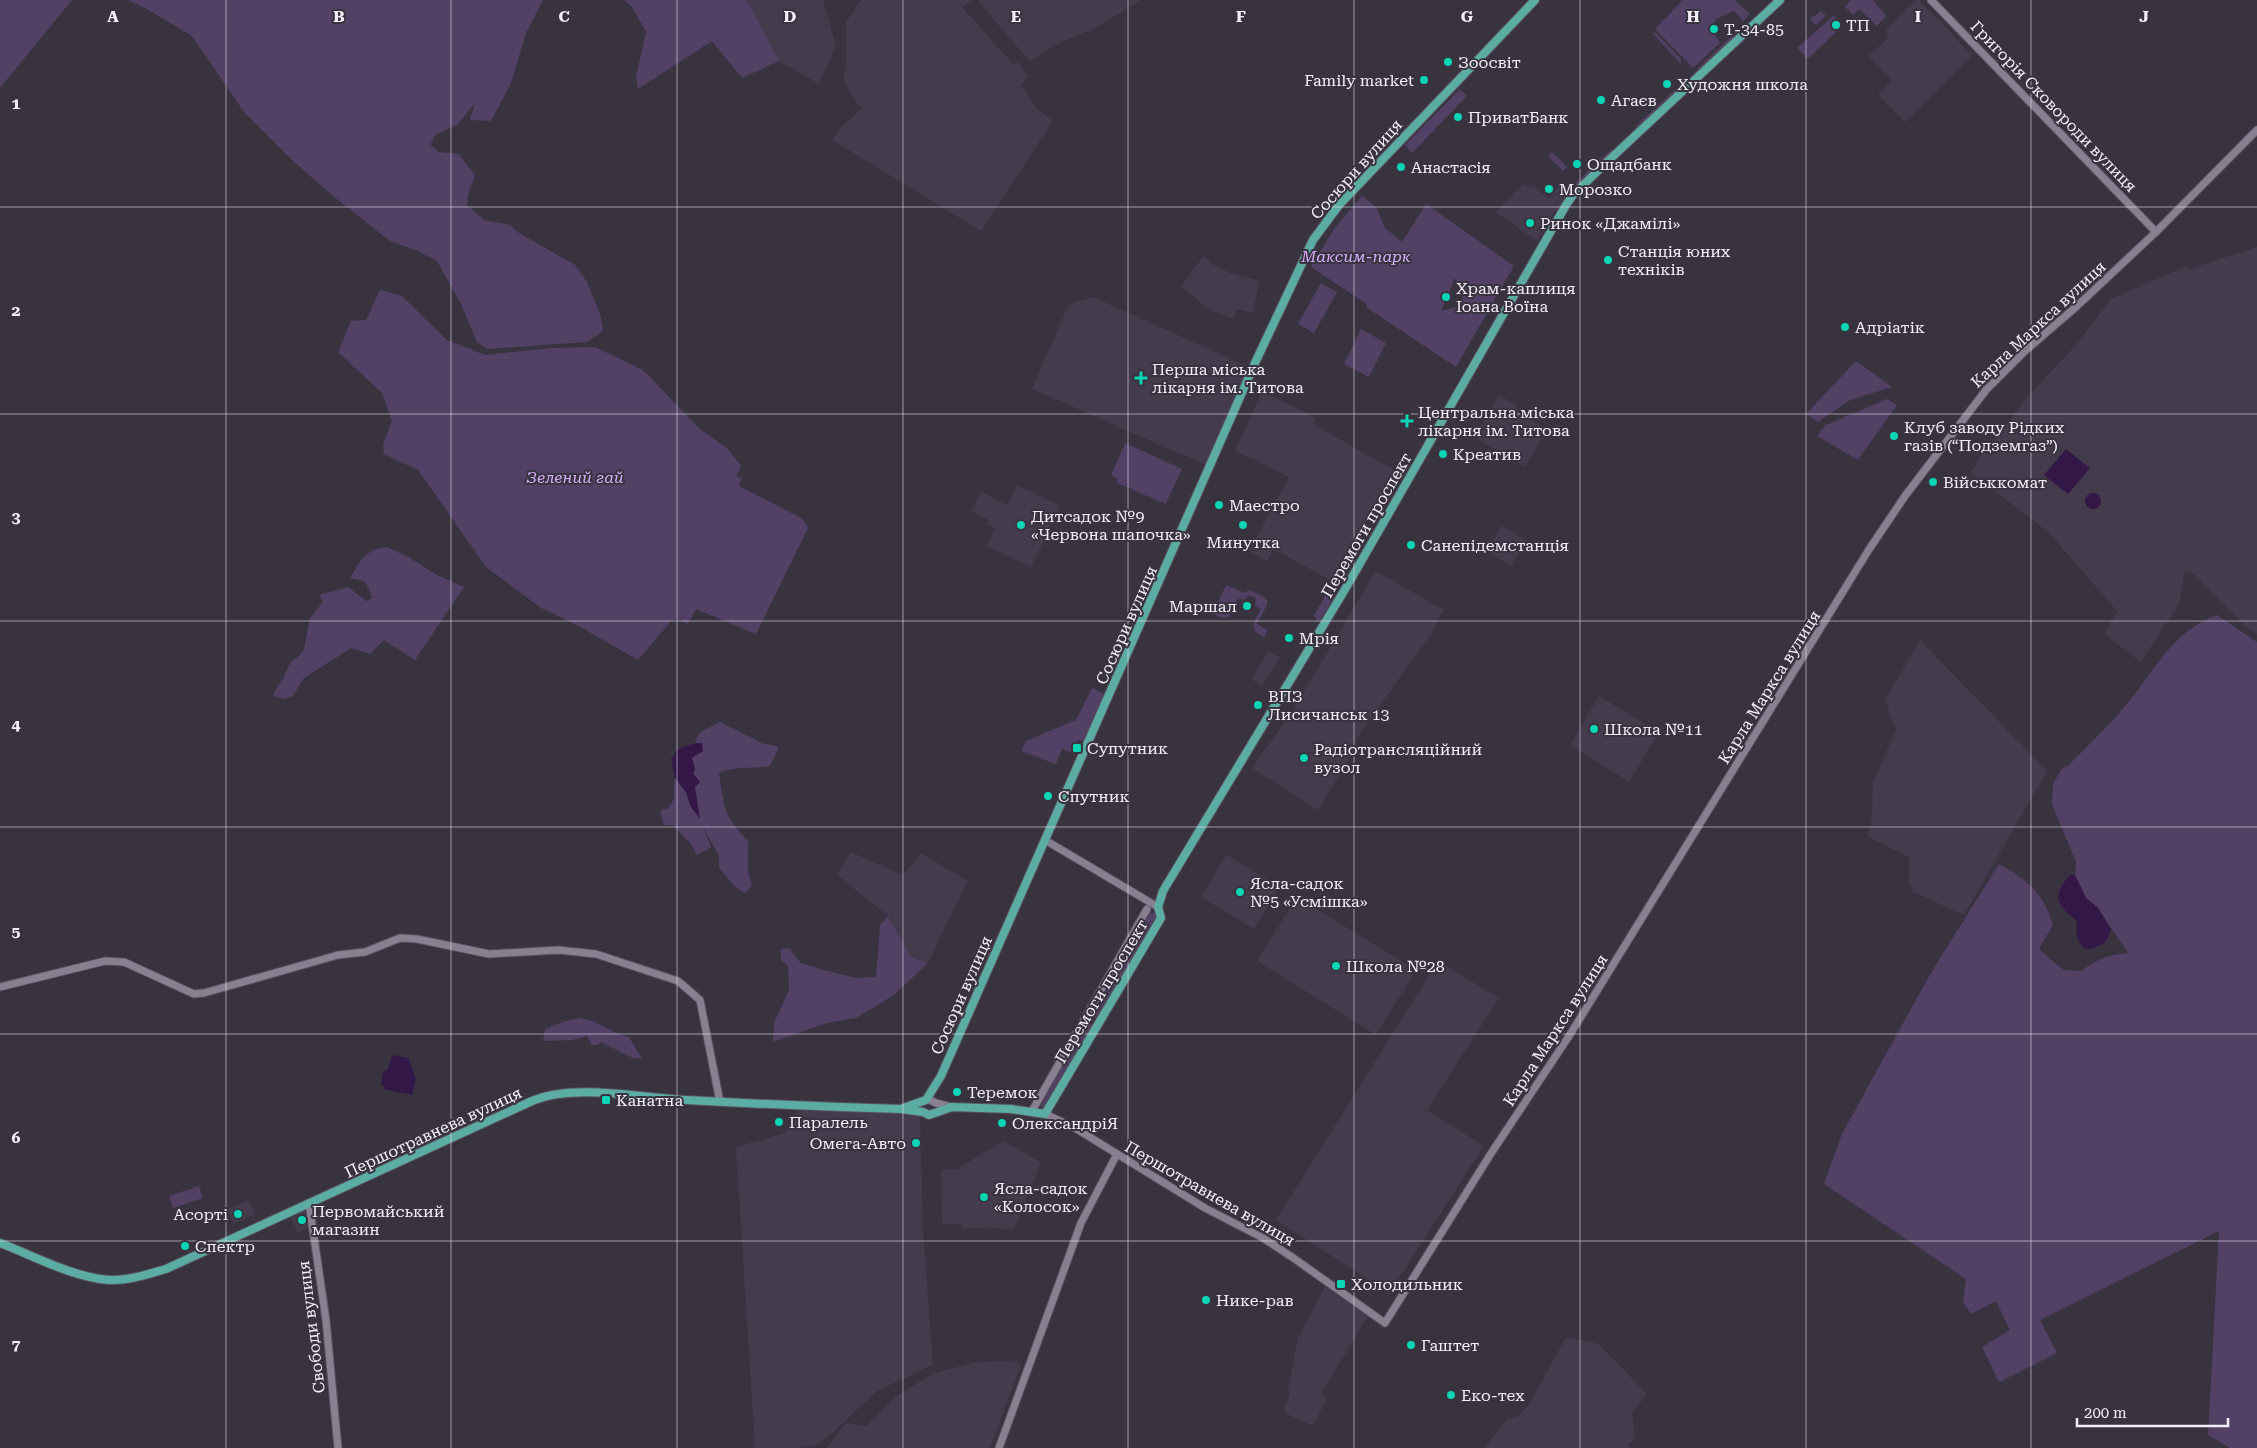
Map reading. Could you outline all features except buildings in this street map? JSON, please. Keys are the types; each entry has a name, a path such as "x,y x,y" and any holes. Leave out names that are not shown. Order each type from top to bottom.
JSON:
{"main road":[{"name":"Сосюри вулиця","path":"925,1101 941,1076 1249,376 1313,240 1339,204 1535,0"},
{"name":"Перемоги проспект","path":"1045,1114 1161,918 1158,907 1163,891 1347,586 1573,195 1780,0"},
{"name":"Першотравнева вулиця","path":"0,1243 93,1277 111,1280 126,1279 166,1269 532,1101 557,1093 901,1109 923,1112"},
{"name":"Першотравнева вулиця","path":"901,1109 925,1101"},
{"name":"Першотравнева вулиця","path":"932,1115 952,1107 1032,1111 1045,1114"},
{"path":"923,1112 932,1115"}],"street":[{"name":"Григорія Сковороди вулиця","path":"1932,0 2156,232"},
{"name":"Карла Маркса вулиця","path":"1385,1323 1490,1155 1571,1033 1868,551 1905,496 1970,409 2002,373 2078,306 2156,232 2257,130"},
{"path":"1045,840 1158,907"},
{"path":"1143,898 1147,909 1158,907"},
{"name":"Перемоги проспект","path":"1032,1111 1147,909"},
{"path":"0,987 104,961 124,962 194,994 204,993 338,955 365,952 400,938 417,939 489,954 558,950 611,958 678,982 700,1000 720,1102"},
{"path":"923,1112 921,1106 925,1101 932,1100 936,1103 936,1110 932,1115"},
{"name":"Першотравнева вулиця","path":"936,1103 952,1107"},
{"name":"Першотравнева вулиця","path":"1045,1114 1075,1128 1205,1208 1292,1257 1385,1323"},
{"path":"999,1448 1081,1223 1117,1154"},
{"name":"Свободи вулиця","path":"309,1203 326,1320 338,1448"}],"shaded area":[{"path":"747,0 823,0 836,46 819,84 779,61"},
{"path":"861,0 972,0 962,7 1014,65 1018,62 1029,77 1021,85 1036,108 1053,121 981,231 832,140 839,129 861,109 848,89 843,75 846,65 846,22"},
{"path":"979,0 1141,0 1094,29 1057,44 1030,62"},
{"path":"1915,0 1919,0 1972,55 1905,122 1878,95 1892,81 1869,56 1888,38 1886,36 1889,33 1886,30"},
{"name":"Ринок «Джамілі»","path":"1523,184 1529,188 1533,185 1549,199 1559,186 1567,194 1568,198 1555,211 1537,241 1496,212"},
{"path":"2257,247 2257,634 2245,626 2193,574 2185,571 2179,604 2141,662 2104,634 2117,611 2049,533 1970,472 2031,393 2076,345 2111,299 2186,266 2189,269"},
{"path":"1204,256 1214,265 1230,273 1260,281 1252,313 1237,309 1233,319 1210,310 1181,287"},
{"name":"Перша міська лікарня ім. Титова","path":"1093,297 1249,367 1206,465 1032,389 1069,304"},
{"path":"1262,391 1316,418 1313,424 1396,471 1332,581 1273,549 1267,561 1249,551 1289,477 1235,451"},
{"path":"1499,395 1516,405 1520,414 1547,429 1525,467 1474,437"},
{"path":"2066,449 2090,468 2068,494 2044,475"},
{"name":"Дитсадок №9 «Червона шапочка»","path":"1017,485 1061,506 1031,567 986,546 995,528 986,523 988,520 971,511 981,492 1007,505"},
{"path":"2090,493 2096,493 2101,498 2099,507 2090,509 2085,504 2085,498"},
{"path":"1502,526 1526,540 1511,566 1487,552"},
{"path":"1376,571 1444,610 1434,626 1435,628 1352,745 1356,748 1318,810 1252,768 1294,708"},
{"path":"1920,640 2047,771 1964,915 1913,892 1909,880 1909,857 1867,836 1871,827 1873,782 1896,730 1885,700"},
{"path":"1269,651 1280,658 1262,686 1251,679"},
{"path":"1599,696 1659,732 1629,782 1570,745"},
{"path":"695,743 702,743 703,751 692,758 695,769 693,773 700,782 695,787 700,819 691,807 686,792 675,778 671,759 678,749"},
{"path":"851,852 903,875 921,853 968,881 928,963 911,957 888,916 837,875"},
{"name":"Ясла-садок №5 «Усмішка»","path":"1226,855 1280,886 1254,929 1201,897"},
{"path":"2070,875 2075,875 2086,898 2098,908 2111,930 2106,942 2092,949 2083,948 2077,935 2077,921 2070,916 2059,900 2060,889"},
{"name":"Школа №28","path":"1297,897 1416,970 1376,1035 1257,961"},
{"path":"1435,966 1446,966 1499,998 1427,1110 1484,1146 1389,1293 1276,1220"},
{"path":"393,1055 408,1058 416,1079 412,1095 384,1089 384,1086 381,1086 383,1071 387,1071"},
{"path":"799,1108 920,1114 923,1229 933,1365 877,1391 820,1444 795,1448 755,1448 736,1147 785,1133"},
{"name":"Ясла-садок «Колосок»","path":"1003,1141 1041,1162 1014,1229 961,1228 961,1224 942,1224 941,1170 959,1169"},
{"path":"248,1201 255,1214 233,1224 227,1209"},
{"path":"303,1211 306,1212 308,1227 298,1232 291,1218"},
{"path":"1325,1287 1368,1316 1321,1394 1327,1398 1313,1426 1287,1414 1284,1410 1290,1394 1288,1391 1298,1337"},
{"path":"1566,1337 1599,1344 1647,1394 1632,1413 1635,1439 1628,1445 1631,1448 1484,1448 1508,1418 1517,1417 1530,1403"},
{"path":"1017,1361 1021,1365 990,1448 826,1448 846,1423 866,1426 897,1396 932,1374 976,1362"}],"green space":[{"path":"0,0 72,0 0,88"},
{"path":"128,0 543,0 526,33 511,83 491,121 470,120 475,103 457,125 435,135 430,145 439,152 459,154 475,176 468,194 467,205 484,220 510,225 519,233 575,265 587,282 601,317 603,331 587,342 487,349 477,342 460,302 437,261 418,251 390,241 333,196 292,160 244,112 192,36"},
{"path":"624,0 747,0 779,61 742,78 712,41 638,89 636,77 646,32 632,7"},
{"path":"1683,0 1735,0 1750,14 1743,21 1734,11 1716,19 1711,29 1720,43 1693,68 1655,29"},
{"path":"1851,0 1873,0 1886,16 1877,26 1859,9 1853,15 1845,7"},
{"path":"1821,11 1826,16 1816,25 1810,19"},
{"path":"1833,16 1837,19 1830,26 1836,32 1808,59 1797,48"},
{"path":"1655,32 1681,59 1681,64 1653,34"},
{"path":"1733,35 1735,37 1700,71 1697,69"},
{"path":"1678,87 1681,90 1637,128 1636,126"},
{"path":"1460,89 1467,96 1412,153 1405,145"},
{"path":"1612,149 1614,152 1578,186 1575,184"},
{"path":"1552,152 1567,167 1563,171 1548,156"},
{"name":"Максим-парк","path":"1362,196 1376,207 1385,228 1402,242 1426,204 1514,266 1456,367 1366,307 1367,304 1311,267 1333,230","holes":["1455,278 1463,298 1457,307 1441,311"]},
{"path":"1321,283 1337,292 1314,333 1298,324"},
{"name":"Зелений гай","path":"380,290 402,296 447,340 485,355 551,348 595,347 643,370 700,429 727,448 741,466 736,476 742,478 739,486 803,519 808,528 756,634 696,609 688,624 677,619 671,621 638,660 577,625 541,608 486,567 418,470 384,454 383,444 392,421 382,393 338,352 351,321 366,320"},
{"path":"1361,329 1386,343 1369,377 1344,364"},
{"path":"1856,361 1892,387 1850,400 1818,422 1806,414"},
{"path":"1887,399 1897,405 1858,460 1817,436 1826,425"},
{"path":"1125,443 1182,469 1166,504 1117,483 1118,479 1111,475"},
{"path":"387,547 408,557 437,575 464,587 415,660 384,640 370,654 351,648 304,678 293,696 284,699 276,697 273,694 283,679 290,663 304,649 310,618 323,602 319,595 348,587 366,601 372,598 364,581 350,578 360,561 368,553"},
{"path":"1226,585 1245,593 1250,590 1267,599 1267,605 1257,624 1268,630 1264,637 1255,631 1254,628 1254,622 1261,609 1255,606 1256,598 1249,595 1244,600 1238,598 1229,617 1223,618 1213,614"},
{"path":"1328,590 1334,591 1336,594 1320,620 1317,621 1314,616"},
{"path":"2217,615 2257,642 2257,1448 2230,1448 2208,1435 2219,1231 2040,1320 2057,1353 1999,1382 1982,1347 2010,1330 1996,1301 1971,1314 1963,1302 1966,1279 1824,1184 1842,1134 1932,971 1999,864 2034,888 2045,904 2053,925 2039,949 2063,970 2082,971 2104,958 2128,953 2098,908 2086,898 2075,875 2076,862 2052,804 2053,784 2062,768 2068,766 2116,716 2178,639 2202,622"},
{"path":"1092,688 1105,694 1083,741 1078,740 1072,753 1062,749 1056,764 1021,751 1026,741 1076,720"},
{"path":"720,722 762,743 779,747 770,766 738,768 719,773 726,810 733,824 748,841 748,871 752,886 745,893 735,887 719,868 719,856 703,827 711,847 697,855 691,844 673,825 664,825 660,812 663,809 667,809 673,800 675,778 686,792 690,806 695,769 692,758 701,743 695,743 699,733"},
{"path":"1149,913 1156,913 1158,919 1098,1017 1094,1018 1092,1010"},
{"path":"888,916 911,957 928,963 894,995 856,1018 827,1023 773,1042 774,1023 789,990 788,966 781,960 781,949 789,948 801,963 824,970 856,978 876,977 880,925"},
{"path":"580,1018 592,1021 629,1037 642,1059 633,1058 601,1042 597,1045 592,1045 587,1036 572,1040 543,1041 545,1029 565,1021"},
{"path":"1091,1023 1093,1026 1045,1109 1042,1108 1041,1104 1085,1026"},
{"path":"199,1186 203,1198 173,1208 169,1196"}],"place":[{"name":"ТП","path":"1836,25"},
{"name":"Т-34-85","path":"1714,29"},
{"name":"Зоосвіт","path":"1448,62"},
{"name":"Family market","path":"1424,80"},
{"name":"Художня школа","path":"1667,84"},
{"name":"Агаєв","path":"1601,100"},
{"name":"ПриватБанк","path":"1458,117"},
{"name":"Ощадбанк","path":"1577,164"},
{"name":"Анастасія","path":"1401,167"},
{"name":"Морозко","path":"1549,189"},
{"name":"Ринок «Джамілі»","path":"1530,223"},
{"name":"Станція юних техніків","path":"1608,260"},
{"name":"Храм-каплиця Іоана Воїна","path":"1446,297"},
{"name":"Адріатік","path":"1845,327"},
{"name":"Перша міська лікарня ім. Титова","path":"1141,378"},
{"name":"Центральна міська лікарня ім. Титова","path":"1407,421"},
{"name":"Клуб заводу Рідких газів (“Подземгаз”)","path":"1894,436"},
{"name":"Креатив","path":"1443,454"},
{"name":"Військкомат","path":"1933,482"},
{"name":"Маестро","path":"1219,505"},
{"name":"Дитсадок №9 «Червона шапочка»","path":"1021,525"},
{"name":"Минутка","path":"1243,525"},
{"name":"Санепідемстанція","path":"1411,545"},
{"name":"Маршал","path":"1247,606"},
{"name":"Мрія","path":"1289,638"},
{"name":"ВПЗ Лисичанськ 13","path":"1258,705"},
{"name":"Школа №11","path":"1594,729"},
{"name":"Супутник","path":"1077,748"},
{"name":"Радіотрансляційний вузол","path":"1304,758"},
{"name":"Спутник","path":"1048,796"},
{"name":"Ясла-садок №5 «Усмішка»","path":"1240,892"},
{"name":"Школа №28","path":"1336,966"},
{"name":"Теремок","path":"957,1092"},
{"name":"Канатна","path":"606,1100"},
{"name":"Паралель","path":"779,1122"},
{"name":"ОлександріЯ","path":"1002,1123"},
{"name":"Омега-Авто","path":"916,1143"},
{"name":"Ясла-садок «Колосок»","path":"984,1197"},
{"name":"Асорті","path":"238,1214"},
{"name":"Первомайський магазин","path":"302,1220"},
{"name":"Спектр","path":"185,1246"},
{"name":"Холодильник","path":"1341,1284"},
{"name":"Нике-рав","path":"1206,1300"},
{"name":"Гаштет","path":"1411,1345"},
{"name":"Еко-тех","path":"1451,1395"}]}
